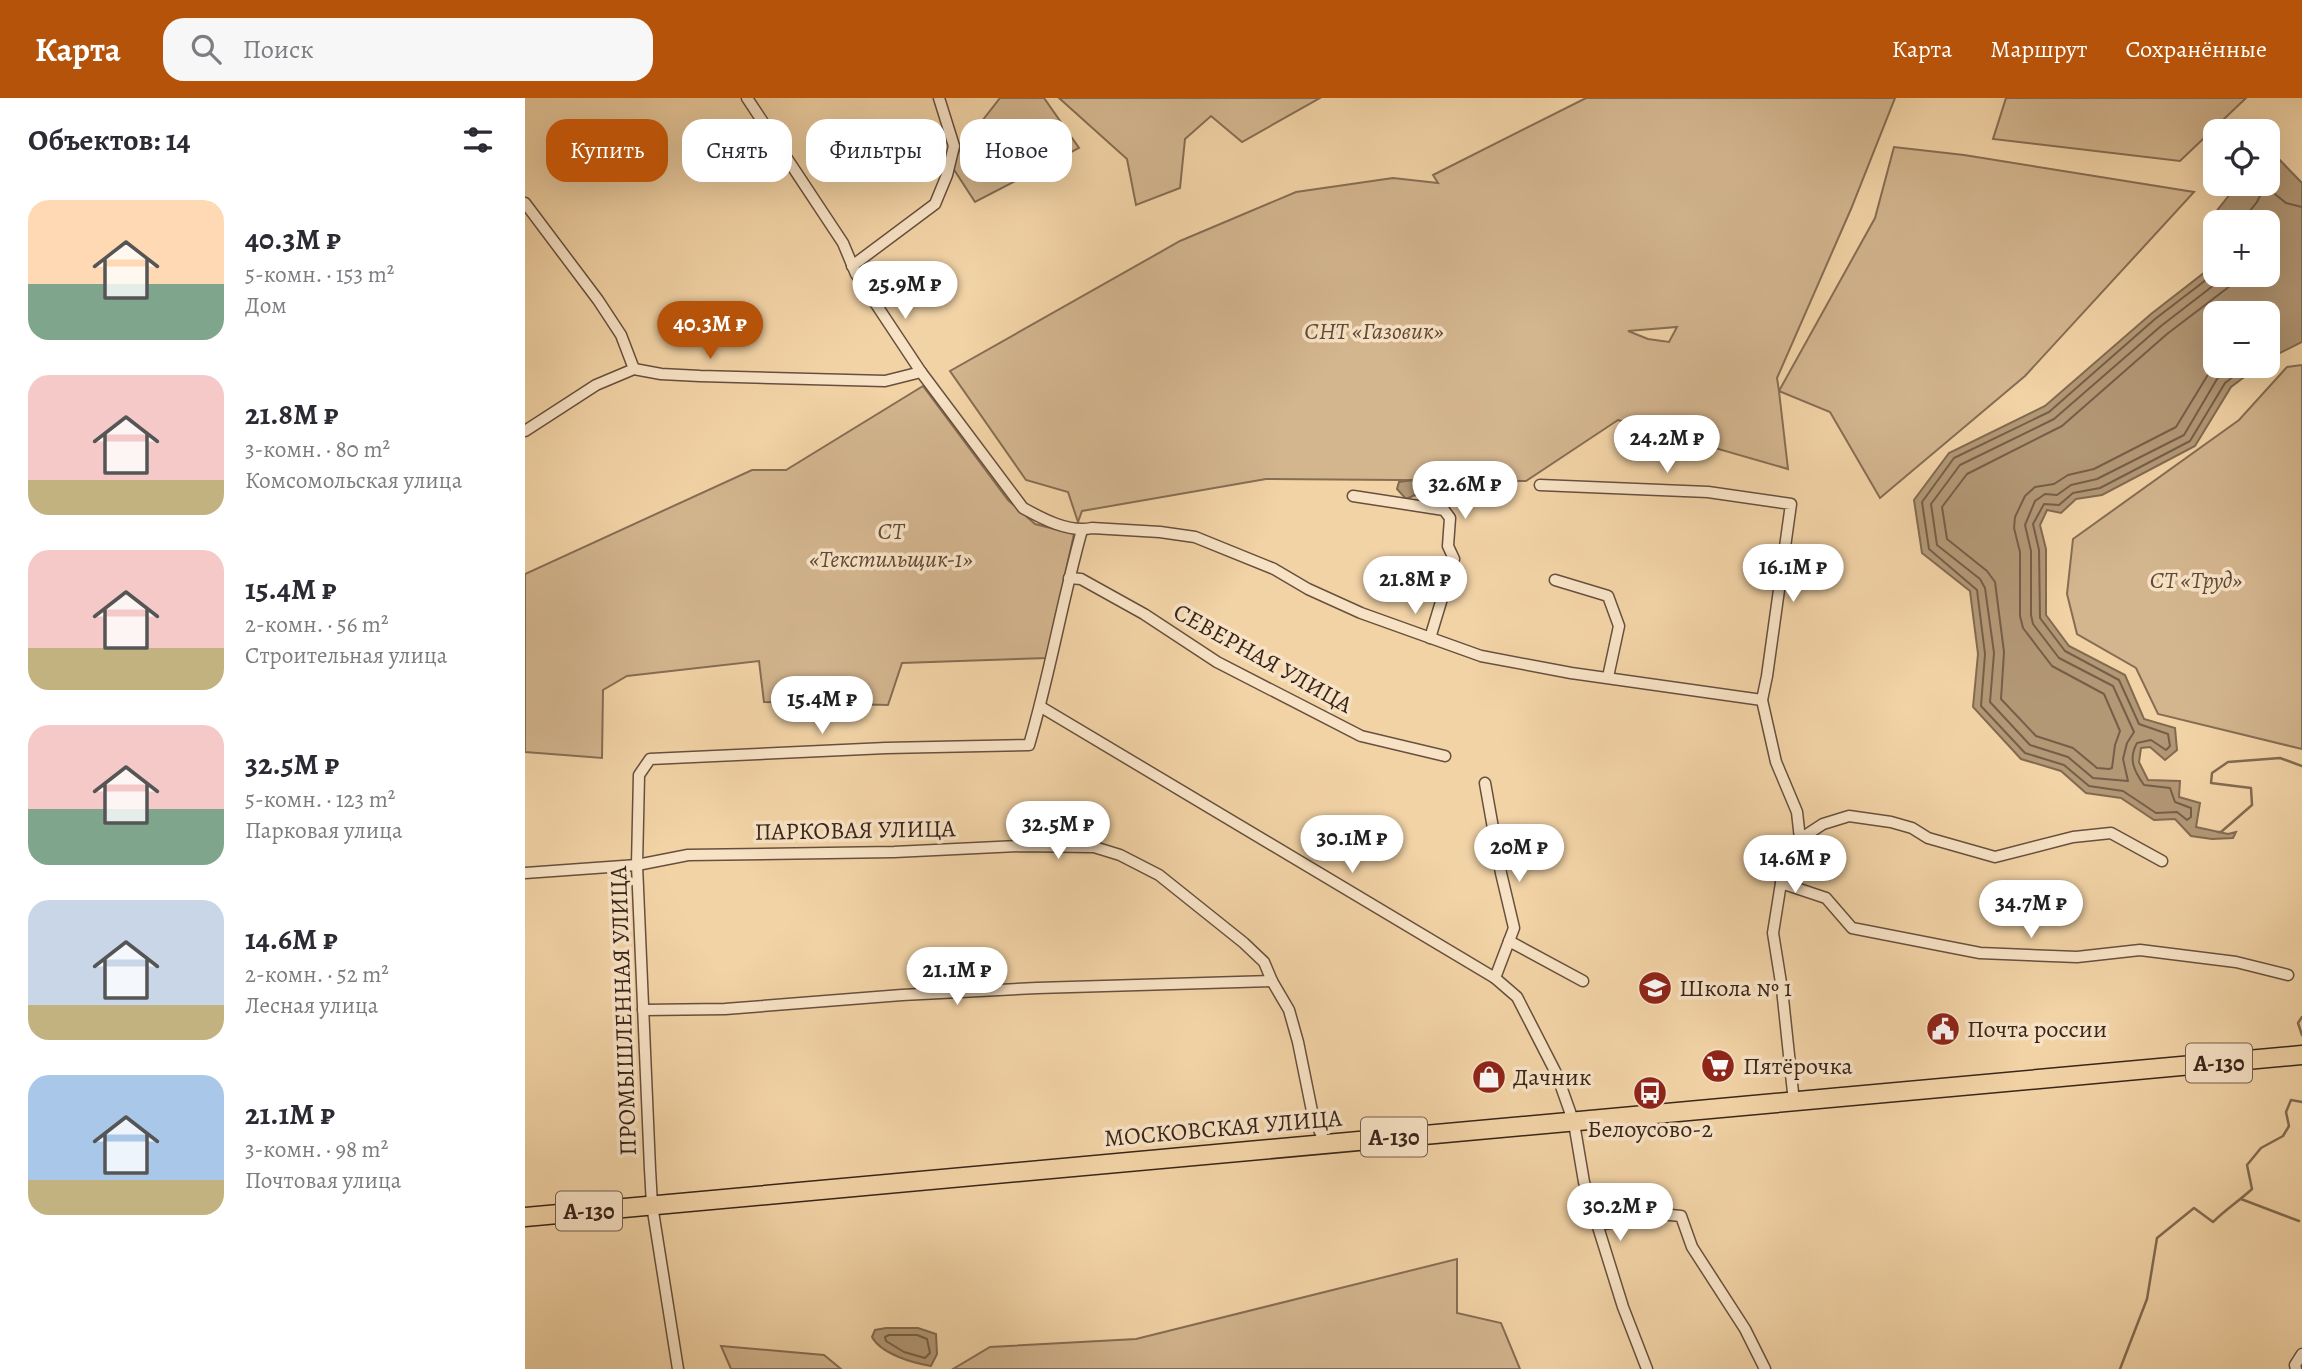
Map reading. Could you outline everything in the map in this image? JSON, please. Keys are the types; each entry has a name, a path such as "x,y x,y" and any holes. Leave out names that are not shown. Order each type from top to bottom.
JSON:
{"highway":[{"name":"МОСКОВСКАЯ УЛИЦА","path":"525,1217 2302,1055"}],"street":[{"path":"747,98 843,243 852,266 921,372 1023,508 1043,519 1082,530 1093,528 1160,532 1195,537 1274,569 1308,589 1361,613 1481,656 1571,673 1762,700"},
{"path":"852,266 935,204 947,175 954,146 939,98"},
{"path":"525,203 621,335 633,369"},
{"path":"525,430 596,385 633,369 700,376 885,381 921,372"},
{"path":"1540,485 1708,492 1791,504 1762,700 1776,762 1797,813 1800,839 1781,883 1773,933 1794,1102"},
{"path":"1353,496 1444,510 1450,519 1448,546 1454,559 1430,638"},
{"path":"1082,530 1041,707 1495,978 1517,997 1557,1075 1574,1122 1584,1182 1623,1307 1647,1369"},
{"name":"СЕВЕРНАЯ УЛИЦА","path":"1069,578 1081,579 1144,614 1217,662 1361,736 1445,756"},
{"path":"1555,580 1608,596 1619,626 1608,677"},
{"name":"ПРОМЫШЛЕННАЯ УЛИЦА","path":"678,1369 652,1205 637,865 639,775 650,759 886,748 1030,745 1041,707"},
{"path":"1485,783 1514,928 1495,978"},
{"path":"1800,839 1823,824 1849,816 1891,822 1912,828 1928,838 1995,857 2073,837 2111,833 2162,861"},
{"name":"ПАРКОВАЯ УЛИЦА","path":"525,873 637,865 688,855 894,852 1020,846 1094,847 1120,855 1159,875 1264,962 1289,1010 1299,1042 1313,1116 1325,1143"},
{"path":"1781,883 1826,898 1852,928 1980,953 2077,957 2140,950 2236,962 2287,975"},
{"path":"1509,941 1583,981"},
{"path":"643,1010 725,1009 1011,989 1272,981"},
{"path":"1598,1225 1661,1214 1681,1216 1692,1247 1745,1329 1765,1369"},
{"path":"2296,1368 2302,1354"}],"green space":[{"path":"1000,98 1044,98 1059,119 984,119"},
{"path":"1059,98 1320,98 1242,142 1211,116 1185,139 1180,188 1136,205 1127,159"},
{"name":"СНТ «Газовик»","path":"1586,98 1895,98 1851,209 1777,378 1788,469 1618,420 1526,481 1266,479 1082,511 1078,522 1068,492 1026,480 950,371 1180,241 1296,192 1393,178 1438,183 1433,175","holes":["1677,327 1669,342 1648,339 1628,331"]},
{"path":"2006,98 2246,98 2224,119 2203,119 2203,139 2180,161 1993,139"},
{"path":"1072,138 1079,148 1072,152"},
{"path":"1894,147 1964,155 2194,192 2025,376 1880,498 1830,412 1779,391 1875,218"},
{"path":"960,150 960,179 951,165"},
{"path":"962,182 1014,182 975,202"},
{"name":"СТ «Труд»","path":"2302,365 2302,749 2158,714 2136,668 2077,634 2067,594 2073,539 2239,420 2277,378 2280,378 2287,367"},
{"name":"СТ «Текстильщик-1»","path":"923,386 1008,500 1035,524 1074,534 1047,658 902,663 888,705 764,702 759,661 627,676 603,690 602,758 525,752 525,574 752,470 786,470"},
{"path":"1457,1259 1457,1313 1501,1323 1520,1369 953,1369 990,1347 1136,1339"},
{"path":"721,1346 824,1355 841,1369 731,1369"}],"water":[{"path":"2280,160 2302,183 2302,342 2280,353 2280,301 2203,301 2203,378 2243,378 2231,387 2195,446 2102,495 2076,499 2061,513 2047,510 2040,525 2046,549 2046,615 2069,646 2125,675 2144,719 2175,728 2177,750 2165,760 2150,747 2141,748 2139,762 2148,780 2180,781 2179,797 2200,803 2196,827 2228,834 2236,832 2233,838 2212,839 2191,836 2175,819 2154,820 2121,798 2086,793 2061,771 2021,759 1973,707 1978,654 1970,591 1922,553 1914,500 1949,453 2045,406 2151,314 2203,274 2203,287 2280,287 2280,210 2217,210 2229,196 2280,196"},
{"path":"1430,478 1440,480 1444,488 1433,504 1415,495 1406,499 1397,489 1399,482"},
{"path":"1045,805 1071,807 1079,814 1079,822 1074,827 1056,823 1043,811"},
{"path":"918,1328 936,1334 937,1354 931,1366 890,1353 876,1343 872,1337 875,1330"}],"waterway":[{"path":"2218,832 2252,805 2251,788 2211,783 2212,773 2228,762 2280,758 2302,766"},
{"path":"2302,1017 2298,1023 2302,1035"},
{"path":"2120,1369 2147,1299 2157,1238 2194,1208 2213,1222 2252,1189 2247,1165 2261,1148 2283,1136 2289,1126 2286,1112 2291,1100 2302,1102"},
{"path":"2241,1199 2299,1221"}],"place":[{"name":"Школа № 1","path":"1655,988"},
{"name":"Почта россии","path":"1943,1029"},
{"name":"Пятёрочка","path":"1718,1066"},
{"name":"Дачник","path":"1489,1077"},
{"name":"Белоусово-2","path":"1650,1093"}]}
